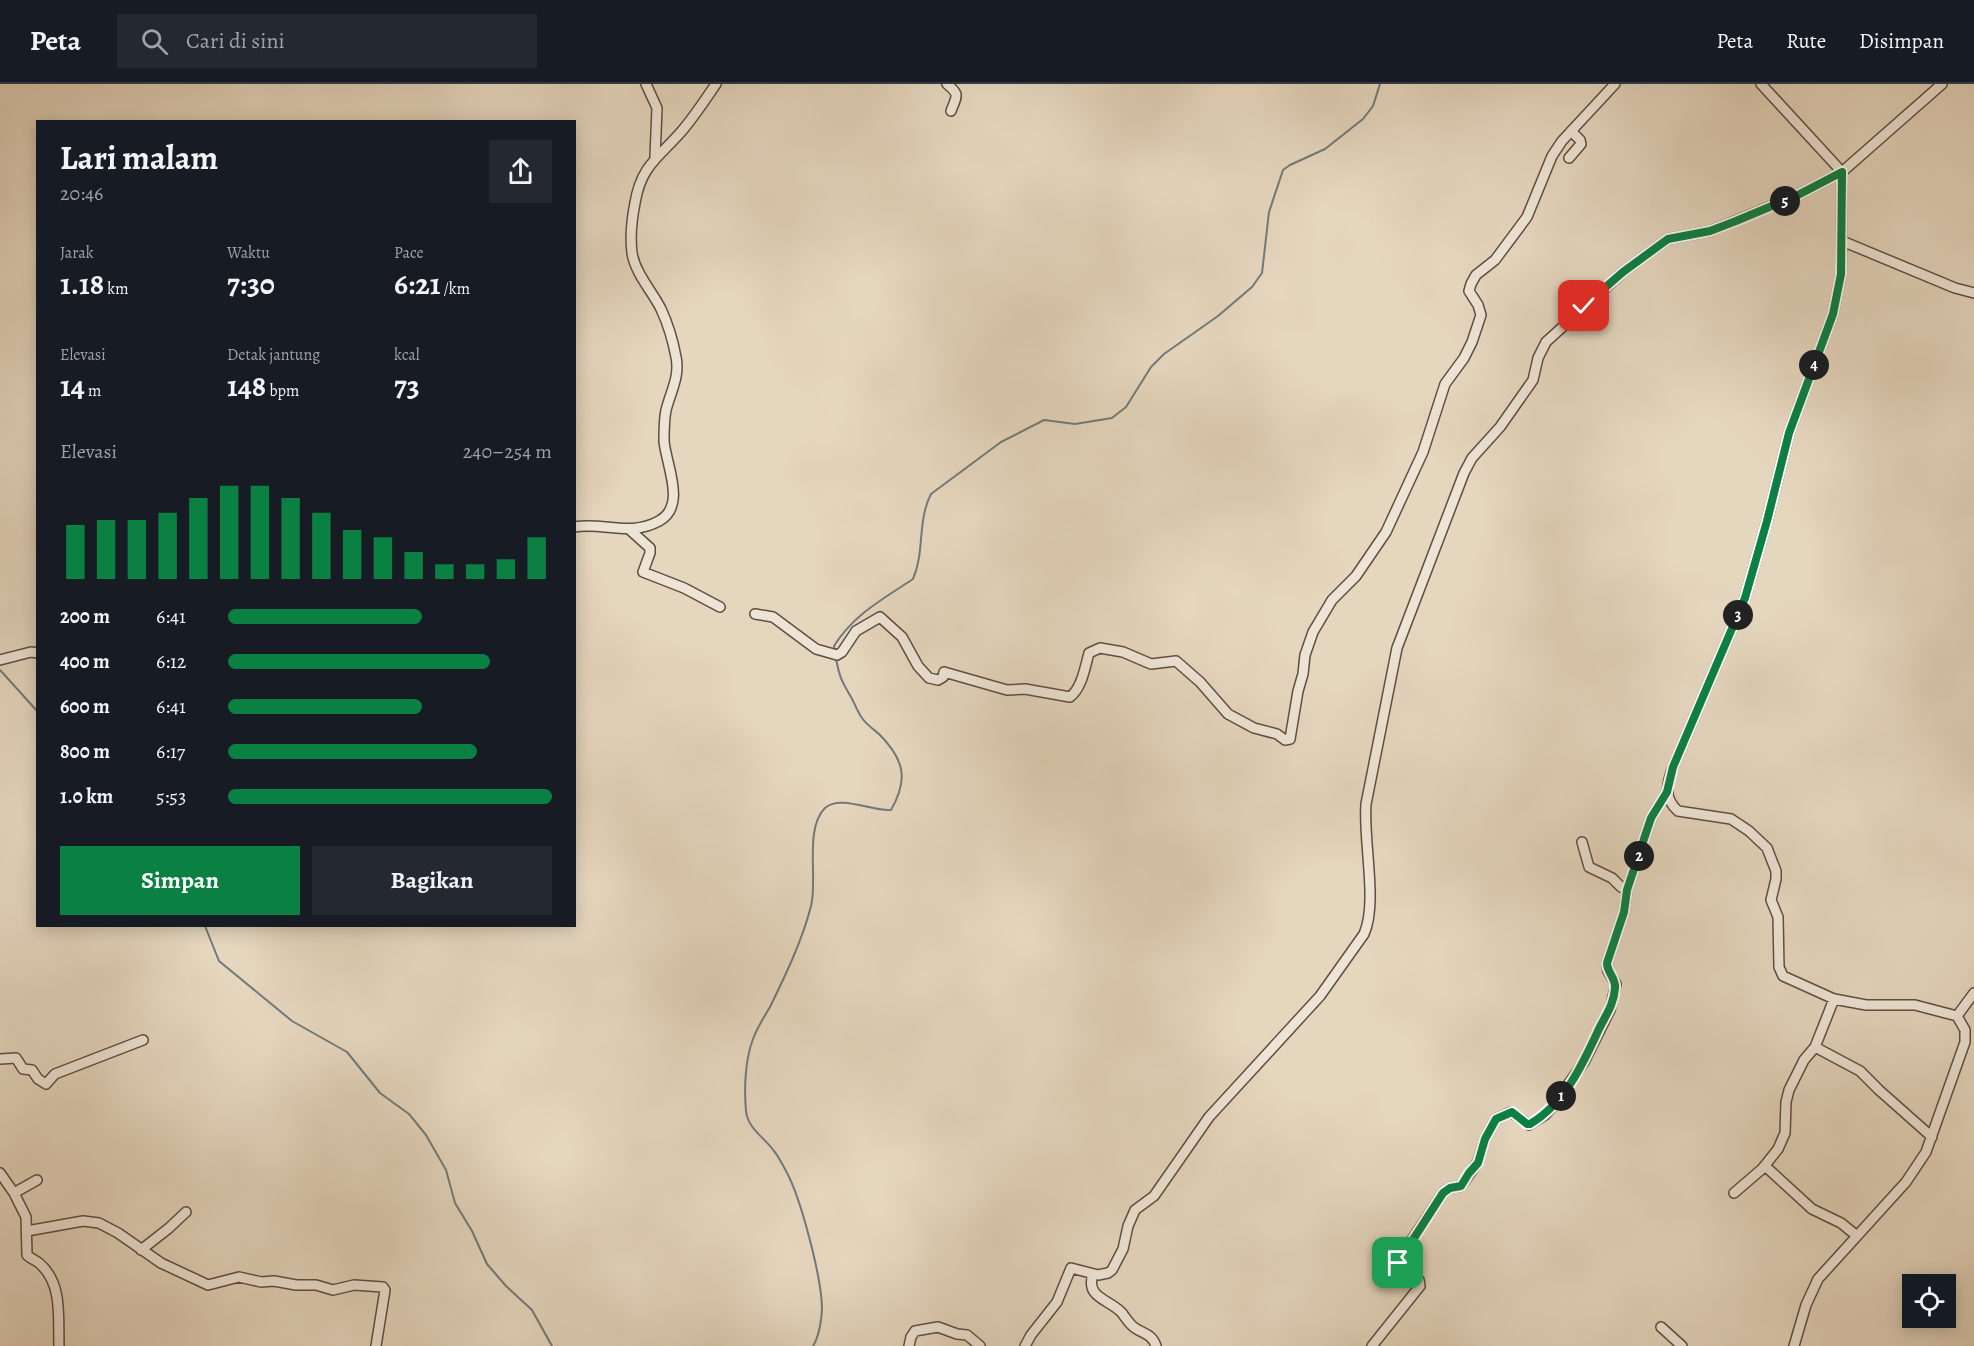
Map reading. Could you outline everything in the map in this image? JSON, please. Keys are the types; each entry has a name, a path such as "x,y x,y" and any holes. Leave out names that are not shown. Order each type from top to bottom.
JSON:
{"street":[{"path":"645,84 657,108 655,157"},
{"path":"576,527 593,525 630,530 661,520 670,511 674,498 664,434 666,412 677,374 676,357 664,317 632,253 635,203 645,171 655,157 684,128 716,84"},
{"path":"946,84 957,95 951,111"},
{"path":"755,614 773,617 816,649 837,655 842,652 856,631 880,617 902,637 918,666 928,678 938,680 943,677 944,672 1010,691 1025,689 1070,698 1080,681 1089,653 1096,649 1123,652 1151,664 1176,661 1200,681 1228,714 1254,728 1277,734 1285,740 1290,739 1305,655 1313,632 1332,600 1361,570 1386,532 1423,452 1445,384 1464,358 1472,342 1481,315 1469,291 1471,284 1476,275 1495,260 1527,217 1552,156 1570,131 1615,84"},
{"path":"1372,1346 1419,1288 1420,1282 1398,1264 1398,1261 1443,1193 1450,1188 1461,1186 1478,1163 1485,1139 1496,1119 1511,1112 1531,1124 1549,1111 1580,1068 1612,1007 1616,984 1607,966 1624,912 1627,890 1651,818 1667,792 1673,767 1745,598 1789,433 1833,314 1841,274 1842,172 1761,84"},
{"path":"1025,1346 1057,1302 1070,1269 1093,1274 1103,1274 1112,1270 1124,1246 1128,1226 1135,1210 1154,1196 1209,1117 1320,996 1364,934 1368,925 1370,908 1365,827 1366,804 1397,648 1466,468 1506,419 1533,380 1538,358 1546,342 1623,272 1668,239 1710,231 1736,221 1796,196 1842,172 1941,84"},
{"path":"1569,158 1581,144 1581,141 1570,131"},
{"path":"1842,240 1955,288 1974,293"},
{"path":"630,530 650,548 644,572 684,588 720,607"},
{"path":"0,660 34,652"},
{"path":"1667,792 1678,811 1731,819 1761,840 1771,855 1776,871 1771,900 1778,916 1779,967 1783,976 1834,999 1866,1005 1915,1005 1957,1016 1965,1030 1965,1042 1926,1152 1912,1174 1815,1284 1794,1346"},
{"path":"1582,842 1588,866 1612,878 1627,890"},
{"path":"1957,1016 1974,990"},
{"path":"1734,1193 1765,1166 1778,1149 1785,1133 1785,1102 1789,1090 1804,1060 1815,1047 1834,999"},
{"path":"0,1059 16,1058 22,1068 33,1071 38,1079 46,1084 56,1074 143,1040"},
{"path":"1815,1047 1860,1071 1878,1090 1932,1137"},
{"path":"1765,1166 1812,1209 1841,1223 1857,1236"},
{"path":"0,1173 14,1193 26,1217 27,1255 39,1264 54,1283 57,1297 59,1346"},
{"path":"14,1193 37,1180"},
{"path":"141,1250 186,1212"},
{"path":"27,1231 83,1221 99,1223 176,1271 209,1285 239,1278 261,1282 316,1285 331,1290 354,1285 383,1287 385,1290 376,1346"},
{"path":"1093,1274 1091,1285 1094,1292 1121,1312 1133,1327 1151,1336 1156,1346"},
{"path":"909,1346 915,1331 936,1327 967,1335 980,1346"},
{"path":"1661,1327 1682,1346"}],"waterway":[{"path":"835,653 834,646 859,616 913,579 919,558 924,515 931,494 1001,442 1044,420 1075,424 1112,418 1126,407 1151,367 1164,354 1218,316 1252,287 1262,273 1269,212 1283,170 1325,149 1363,119 1373,106 1380,84"},
{"path":"813,1346 820,1327 822,1307 818,1276 809,1238 798,1199 786,1171 776,1153 753,1128 747,1117 745,1084 748,1056 753,1039 793,957 811,906 813,841 819,817 825,808 839,803 891,810 900,789 902,779 899,761 887,743 860,715 841,679 836,658"},
{"path":"0,670 36,710"},
{"path":"205,927 219,961 292,1021 347,1052 380,1093 409,1114 426,1135 446,1170 455,1203 472,1231 487,1264 506,1286 532,1310 552,1346"}],"route":[{"path":"1398,1263 1443,1193 1450,1188 1461,1186 1478,1163 1485,1139 1497,1118 1512,1112 1530,1124 1545,1115 1553,1106 1577,1074 1611,1009 1616,986 1607,969 1607,963 1624,912 1627,890 1653,813 1667,792 1673,767 1745,598 1789,433 1833,314 1841,274 1842,172 1796,196 1736,221 1710,231 1668,239 1623,272 1584,306"}]}
